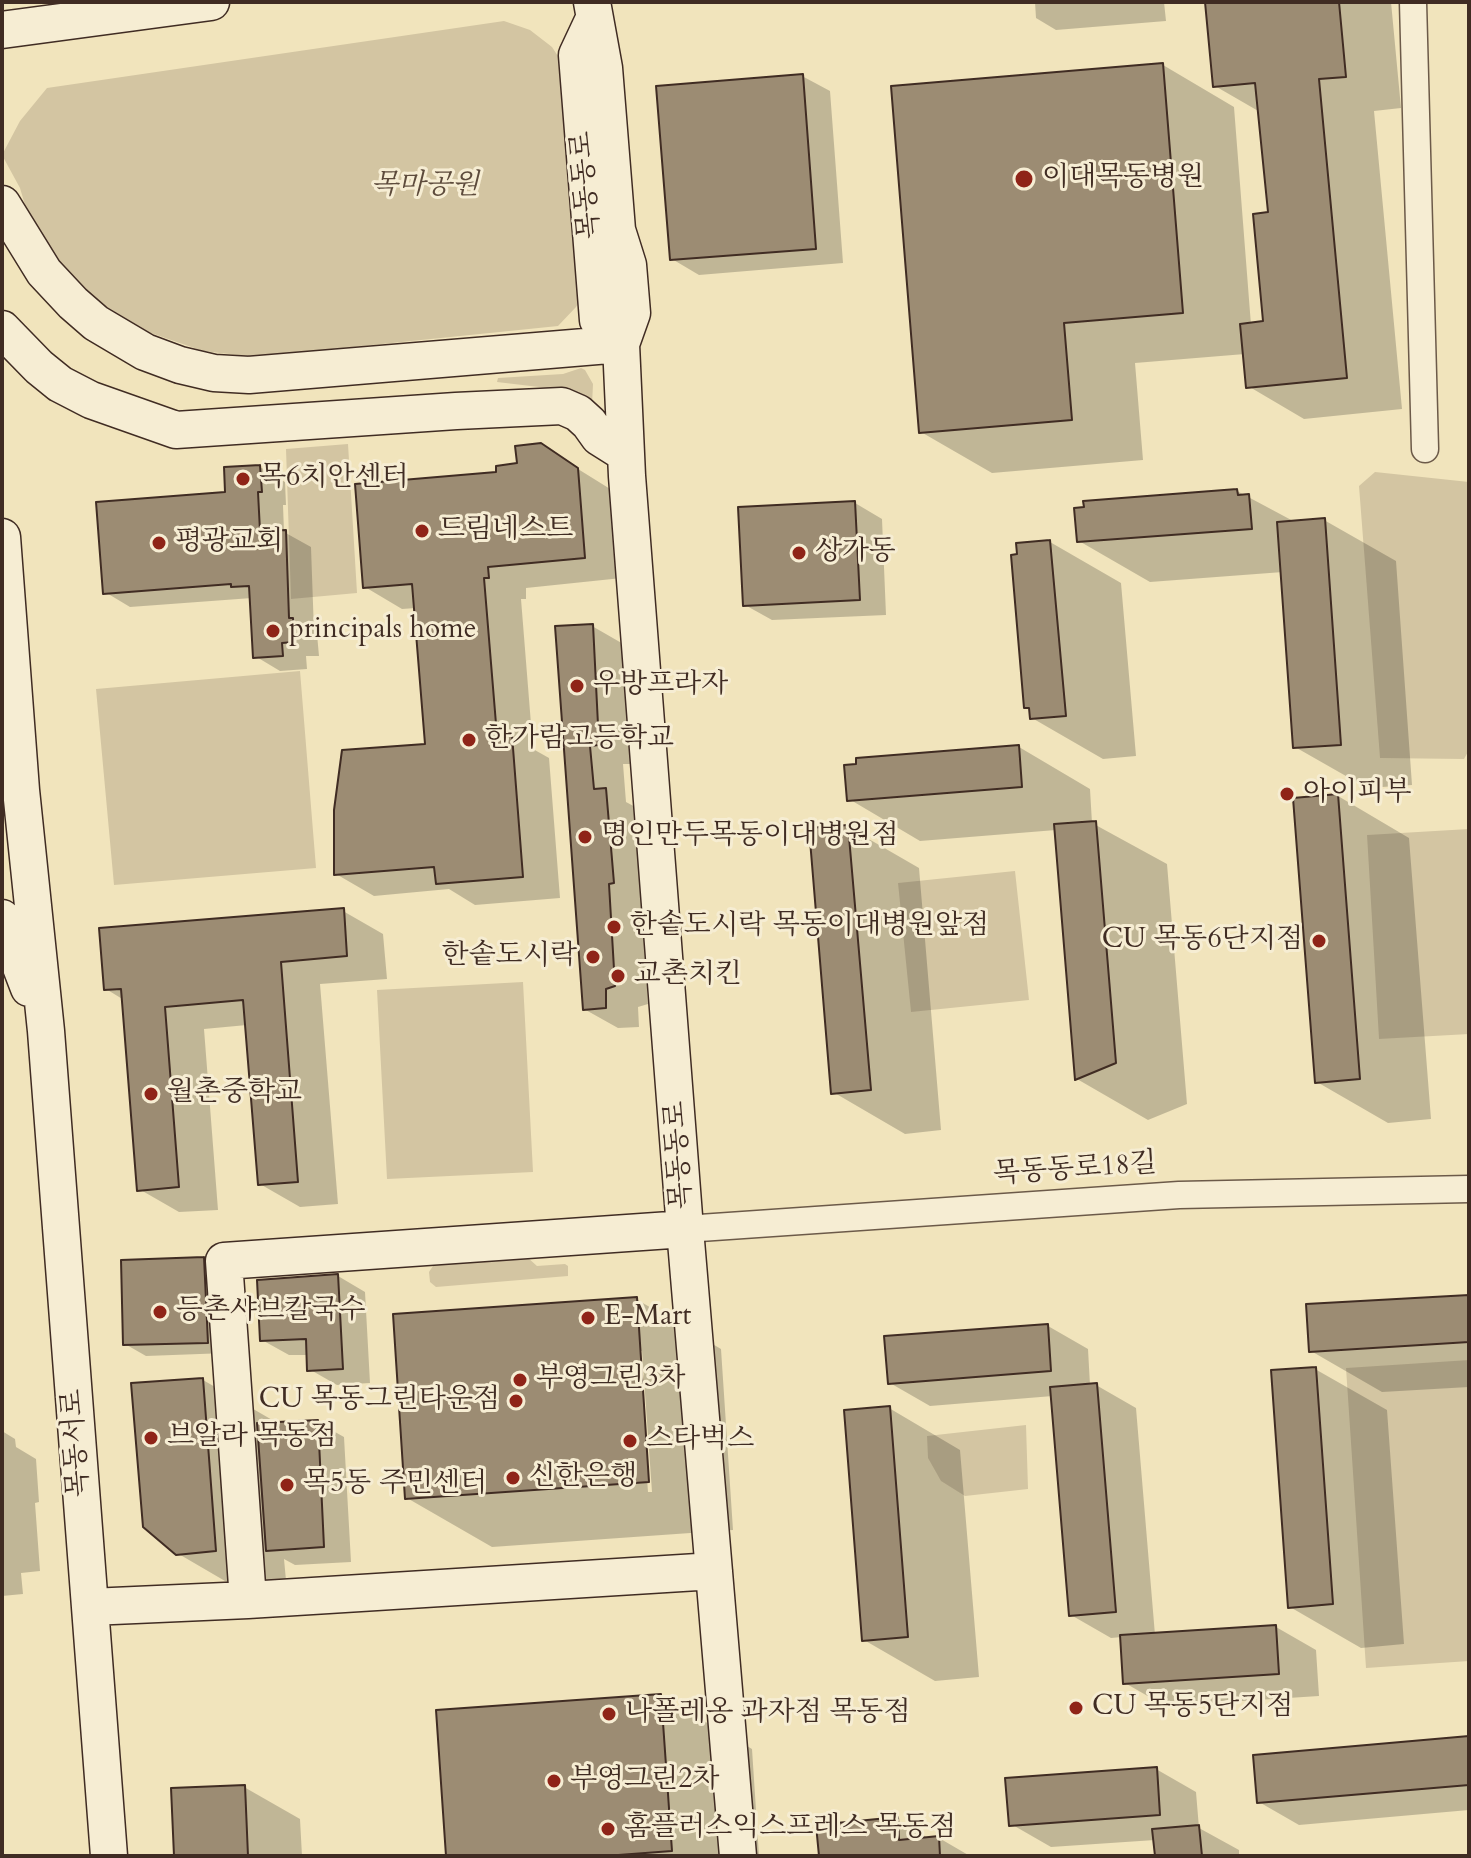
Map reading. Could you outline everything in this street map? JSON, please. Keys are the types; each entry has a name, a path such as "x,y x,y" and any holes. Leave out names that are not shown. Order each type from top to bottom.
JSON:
{"main road":[{"path":"2,30 211,2"},
{"name":"목동동로","path":"593,11 604,68 617,230 628,265 632,313 621,344 626,454 685,1229 738,1856"},
{"path":"2,204 44,272 96,323 120,339 180,365 214,373 263,374 621,344"},
{"path":"2,329 60,384 91,400 176,430 562,406 578,413 599,437 626,454"},
{"name":"목동서로","path":"2,537 21,790 46,1031 109,1856"},
{"name":"목동서로","path":"2,918 46,1031"},
{"path":"248,1600 224,1261 685,1229"},
{"path":"90,1607 714,1571"}],"street":[{"path":"1413,2 1425,449"},
{"name":"목동동로18길","path":"685,1229 1179,1195 1469,1189"}],"green space":[{"name":"목마공원","path":"504,21 530,30 552,47 571,76 588,286 576,307 558,326 255,357 203,351 148,332 101,303 56,264 30,222 20,188 2,155 20,121 47,88"},
{"path":"581,368 593,384 592,405 573,391 497,382 498,378 563,374"},
{"path":"348,444 357,593 291,599 286,449"},
{"path":"1375,472 1469,482 1469,750 1464,759 1380,758 1359,486"},
{"path":"300,671 316,868 114,885 96,689"},
{"path":"1469,829 1469,1034 1379,1039 1367,835"},
{"path":"1015,871 1029,1000 911,1012 898,883"},
{"path":"523,982 533,1172 387,1179 377,990"},
{"path":"527,1257 537,1266 565,1264 568,1266 568,1276 436,1287 430,1282 429,1272 435,1263"},
{"path":"1469,1360 1469,1661 1366,1668 1346,1368"},
{"path":"1026,1425 1028,1489 965,1496 941,1481 928,1458 927,1436"}],"building":[{"path":"1205,2 1339,2 1346,77 1319,79 1347,378 1246,388 1240,324 1263,321 1253,214 1268,212 1255,83 1213,87"},
{"path":"1163,63 1183,313 1064,323 1072,420 919,433 891,86"},
{"path":"803,74 816,249 670,260 656,86"},
{"path":"541,443 578,468 585,558 488,567 489,578 484,578 497,736 512,735 523,877 436,884 434,867 334,875 334,810 342,750 425,744 412,584 363,588 355,484 496,472 496,466 517,463 515,446"},
{"path":"260,465 260,531 286,530 289,618 293,618 294,642 282,643 283,656 253,658 249,586 231,587 231,584 103,594 96,502 225,492 224,467"},
{"path":"1237,489 1238,495 1249,494 1252,529 1077,542 1074,508 1084,507 1083,501"},
{"name":"상가동","path":"855,501 860,600 743,606 738,507"},
{"path":"1325,518 1341,745 1293,748 1277,522"},
{"path":"1050,540 1066,716 1030,719 1029,708 1024,708 1011,555 1017,554 1016,543"},
{"path":"593,624 599,745 590,746 594,789 606,788 614,883 609,884 615,986 606,989 606,1008 583,1010 555,626"},
{"path":"1019,745 1022,787 847,801 844,765 856,764 856,758"},
{"path":"1338,794 1360,1079 1315,1083 1293,798"},
{"path":"1096,821 1116,1063 1075,1080 1054,824"},
{"path":"848,825 871,1090 831,1094 809,828"},
{"name":"월촌중학교","path":"344,908 347,956 281,962 298,1182 258,1185 243,1000 165,1007 179,1187 137,1191 121,989 104,990 99,928"},
{"path":"204,1257 208,1343 123,1345 121,1260"},
{"path":"338,1274 343,1369 307,1371 306,1339 260,1341 257,1280"},
{"path":"1469,1295 1469,1342 1309,1352 1306,1304"},
{"name":"부영그린3차","path":"637,1297 649,1482 405,1499 393,1314"},
{"path":"1048,1324 1051,1371 888,1384 884,1336"},
{"path":"1316,1367 1333,1604 1288,1608 1271,1370"},
{"path":"203,1378 216,1551 176,1555 143,1527 131,1383"},
{"path":"1097,1383 1116,1612 1069,1616 1050,1387"},
{"path":"890,1406 908,1637 862,1641 844,1410"},
{"name":"목5동 주민센터","path":"318,1420 324,1547 266,1551 257,1423"},
{"path":"1276,1625 1279,1674 1123,1684 1120,1635"},
{"name":"부영그린2차","path":"661,1694 672,1851 605,1856 446,1856 436,1710"},
{"path":"1469,1736 1469,1785 1257,1803 1253,1755"},
{"path":"1157,1767 1160,1815 1009,1826 1005,1778"},
{"path":"245,1785 248,1856 174,1856 171,1788"},
{"path":"898,1817 899,1840 939,1836 940,1856 819,1856 816,1825"},
{"path":"1199,1825 1202,1856 1155,1856 1152,1829"}],"place":[{"name":"이대목동병원","path":"1024,179"},
{"name":"목6치안센터","path":"243,479"},
{"name":"드림네스트","path":"422,531"},
{"name":"평광교회","path":"159,543"},
{"name":"상가동","path":"799,553"},
{"name":"principals home","path":"273,631"},
{"name":"우방프라자","path":"577,686"},
{"name":"한가람고등학교","path":"469,740"},
{"name":"아이피부","path":"1287,794"},
{"name":"명인만두목동이대병원점","path":"585,837"},
{"name":"한솥도시락 목동이대병원앞점","path":"614,927"},
{"name":"CU 목동6단지점","path":"1319,941"},
{"name":"한솥도시락","path":"593,957"},
{"name":"교촌치킨","path":"618,976"},
{"name":"월촌중학교","path":"151,1094"},
{"name":"등촌샤브칼국수","path":"160,1312"},
{"name":"E-Mart","path":"588,1318"},
{"name":"부영그린3차","path":"520,1380"},
{"name":"CU 목동그린타운점","path":"516,1401"},
{"name":"브알라 목동점","path":"151,1438"},
{"name":"스타벅스","path":"630,1441"},
{"name":"신한은행","path":"513,1478"},
{"name":"목5동 주민센터","path":"287,1485"},
{"name":"CU 목동5단지점","path":"1076,1708"},
{"name":"나폴레옹 과자점 목동점","path":"609,1714"},
{"name":"부영그린2차","path":"554,1781"},
{"name":"홈플러스익스프레스 목동점","path":"608,1829"}]}
